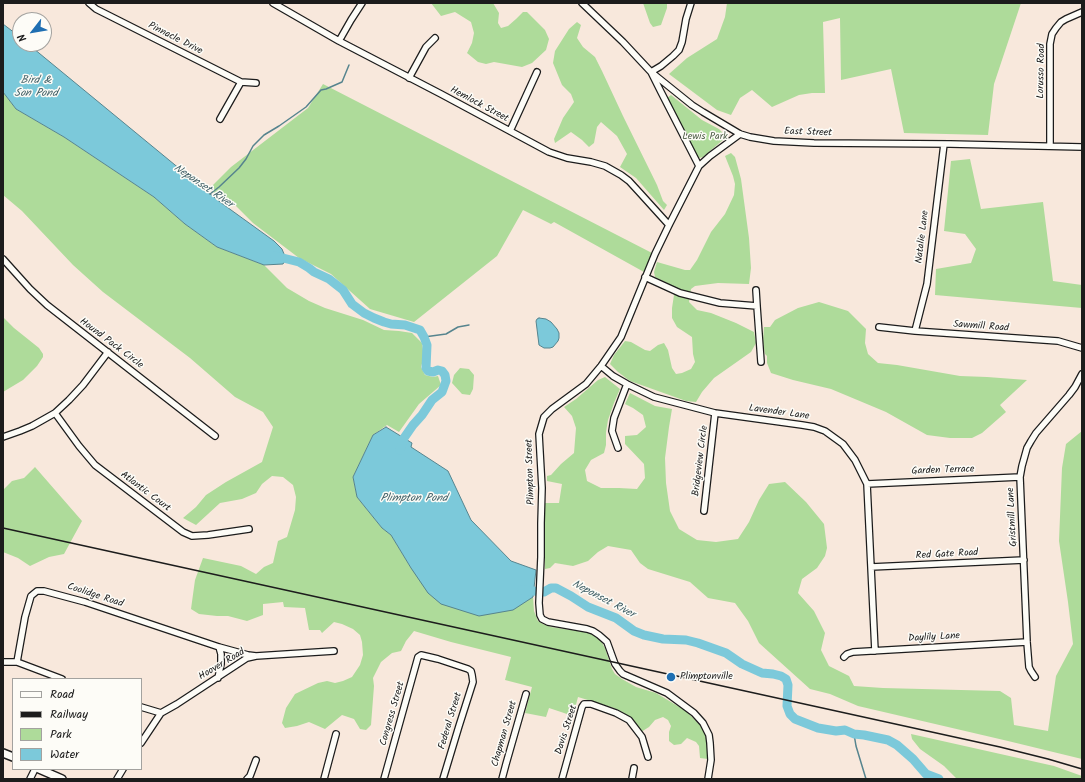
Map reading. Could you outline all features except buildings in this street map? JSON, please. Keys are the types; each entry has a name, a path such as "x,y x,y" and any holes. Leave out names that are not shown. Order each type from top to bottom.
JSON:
{"main road":[{"path":"3,752 12,756"},
{"path":"41,770 62,779"}],"street":[{"name":"Pinnacle Drive","path":"89,3 96,9 241,82 256,83"},
{"name":"Hemlock Street","path":"273,3 339,41 549,152 567,158 605,166 621,175 669,225"},
{"path":"339,41 362,3"},
{"name":"East Street","path":"582,3 652,72 703,112 740,134 750,137 774,141 814,143 1082,147"},
{"path":"691,3 679,50 665,63 652,72 660,92 699,166"},
{"name":"Lorusso Road","path":"1050,146 1050,44 1052,34 1061,22 1082,12"},
{"path":"409,78 426,48 435,38"},
{"path":"510,131 537,72"},
{"path":"220,119 241,82"},
{"name":"Plimpton Street","path":"708,779 711,760 710,743 703,723 694,713 667,693 623,674 615,664 607,642 599,635 587,629 549,623 543,620 539,614 542,488 539,434 544,418 586,384 601,366 621,337 669,225 699,166 740,134"},
{"name":"Natalie Lane","path":"915,331 927,284 944,144"},
{"name":"Hound Pack Circle","path":"3,259 30,289 47,305 215,436"},
{"path":"646,277 680,293 691,296 720,303 757,306"},
{"path":"756,290 761,362"},
{"name":"Sawmill Road","path":"879,327 1058,342 1082,348"},
{"path":"3,437 32,426 55,413 83,385 108,352"},
{"name":"Lavender Lane","path":"601,366 613,376 654,397 715,413 802,425 825,431 843,444 856,460 866,484 875,650"},
{"name":"Gristmill Lane","path":"1035,677 1029,667 1027,642 1020,477 1024,456 1031,440 1069,395 1082,374"},
{"path":"618,448 612,431 614,418 627,384"},
{"name":"Atlantic Court","path":"55,413 78,446 95,465 183,532 192,536 198,536 249,529"},
{"name":"Bridgeview Circle","path":"704,510 715,413"},
{"name":"Garden Terrace","path":"866,484 1020,477"},
{"name":"Red Gate Road","path":"871,567 1024,560"},
{"name":"Coolidge Road","path":"16,662 31,596 37,591 44,591 85,602 219,647 256,656"},
{"name":"Daylily Lane","path":"844,657 849,653 875,650 1027,642"},
{"path":"218,678 221,664 219,647"},
{"name":"Hoover Road","path":"142,742 161,713 218,678 247,658 256,656 334,651"},
{"name":"Federal Street","path":"420,655 468,669 471,671 472,675 472,682 443,779"},
{"name":"Congress Street","path":"384,779 420,655"},
{"path":"3,662 16,662 59,678"},
{"name":"Chapman Street","path":"502,779 526,694"},
{"name":"Davis Street","path":"562,779 584,704 604,708 622,715 629,720 642,738 648,758"},
{"path":"142,707 161,713"},
{"path":"324,779 336,734"},
{"path":"247,779 250,776 256,760"},
{"path":"632,779 634,768"},
{"path":"30,779 34,770"},
{"path":"117,779 122,770"}],"green space":[{"path":"431,3 493,3 499,13 498,23 501,28 508,26 523,12 527,12 545,30 549,39 546,50 532,63 522,67 494,62 486,64 478,62 467,53 472,43 474,33 471,22 455,12 441,16"},
{"path":"643,3 667,3 667,8 661,25 653,27 650,23"},
{"path":"727,3 1021,3 994,84 988,135 904,133 891,69 841,80 840,18 823,22 825,93 799,95 772,107 752,90 740,98 731,115 717,110 669,74 687,58 717,39 725,17"},
{"path":"577,22 581,25 577,38 583,47 595,57 657,185 663,201 667,205 664,210 636,178 620,167 627,154 617,136 601,122 597,127 594,143 589,147 571,132 555,143 554,139 563,118 574,102 571,94 562,85 553,63 555,51 569,29"},
{"path":"323,84 652,253 644,272 554,222 551,224 523,210 497,256 414,322 370,309 331,274 299,258 253,223 234,204 225,197 217,196 210,188 231,167 308,108"},
{"path":"3,92 16,109 64,137 154,197 185,224 217,247 264,265 287,288 309,301 325,308 363,320 384,330 412,333 422,343 424,357 421,367 425,375 433,377 438,376 441,385 419,404 399,432 387,425 373,435 353,477 357,497 382,528 391,535 411,568 528,600 533,597 534,611 538,621 551,627 590,633 600,639 615,674 636,687 656,693 686,711 700,725 705,734 708,746 708,759 700,758 699,746 696,742 687,738 681,744 674,745 669,741 671,726 668,720 663,717 655,720 649,727 641,732 635,723 624,713 614,708 578,697 573,716 549,708 546,717 525,713 532,687 505,680 511,657 414,631 406,641 401,651 392,653 381,662 373,678 374,686 371,725 366,730 360,729 354,719 342,715 325,729 309,722 285,728 282,723 286,708 295,694 318,683 327,681 335,683 352,677 360,665 363,655 360,635 353,629 334,622 322,633 320,630 309,630 305,608 284,607 283,602 263,604 263,615 247,621 228,616 199,614 191,609 195,580 203,558 241,566 256,574 264,567 273,563 278,541 287,537 295,510 296,497 293,485 283,477 272,476 262,484 256,493 242,499 220,503 196,525 183,518 196,507 206,495 262,462 273,427 263,412 235,397 190,358 103,292 73,265 22,211 3,195"},
{"name":"Lewis Park","path":"671,95 702,120 722,132 724,139 703,157 699,158 697,155 670,105 667,98"},
{"path":"731,153 735,157 741,179 749,238 751,268 749,284 718,283 695,286 691,289 689,302 697,310 711,313 754,332 756,343 751,352 714,378 696,402 686,401 630,381 610,364 614,355 625,341 631,342 645,350 650,351 658,345 664,343 668,350 672,368 676,374 691,369 695,362 692,337 677,327 672,318 674,295 671,285 655,277 654,272 657,262 690,270 697,260 711,232 725,214 734,195 735,184 725,156"},
{"path":"970,159 981,209 1043,202 1053,281 1082,285 1082,308 935,295 936,269 971,263 976,249 965,234 944,231 951,161"},
{"path":"819,302 848,311 866,329 865,343 868,354 878,363 960,376 1027,380 1000,405 1006,412 982,433 972,438 950,438 927,435 886,412 831,389 771,373 767,363 767,356 765,354 763,342 764,327 770,327 775,320 798,308"},
{"path":"3,317 39,348 43,354 43,357 37,366 23,380 3,392"},
{"path":"460,368 469,369 474,375 473,389 470,395 462,394 452,383 454,375"},
{"path":"605,377 620,389 608,420 604,453 591,460 585,470 587,481 601,488 637,489 645,478 644,464 625,444 625,436 637,435 646,427 643,415 625,404 630,393 655,406 672,409 665,458 666,483 670,511 679,529 697,540 716,542 738,539 749,522 759,500 769,484 785,482 806,502 824,524 827,548 825,556 817,568 802,579 798,593 814,611 825,633 821,650 829,666 849,676 854,686 1000,691 1011,698 1014,725 1048,731 1056,676 1073,644 1059,541 1062,468 1066,444 1082,431 1082,759 858,706 830,694 810,689 759,643 748,621 735,603 708,598 690,582 648,569 640,563 631,550 608,546 588,561 573,566 555,563 550,568 545,569 545,503 559,503 562,484 547,481 547,476 551,475 574,453 576,428 572,416 564,407 598,380"},
{"path":"35,467 82,521 64,554 49,557 30,566 18,558 3,552 3,490 12,481 24,478"},
{"path":"911,734 1054,766 1082,776 1082,779 957,779 944,766 920,749 912,739"}],"water":[{"name":"Bird & Son Pond","path":"3,24 12,31 12,52 38,52 220,202 274,241 282,249 286,259 283,264 264,265 217,247 185,224 154,197 64,137 16,109 3,92"},
{"path":"539,318 546,319 551,322 559,333 558,341 553,347 544,348 539,345 536,321"},
{"name":"Plimpton Pond","path":"386,427 412,443 411,447 448,471 471,520 511,561 536,570 533,597 513,610 479,616 441,604 428,593 391,535 382,528 357,497 353,477 373,435"}],"waterway":[{"path":"210,194 239,168 253,146 264,135 306,107 321,90 342,82 349,65"},
{"name":"Neponset River","path":"275,256 299,262 314,272 329,279 343,290 352,304 364,313 384,322 405,325 420,330 427,345 426,368 428,371 433,372 438,370 442,371 445,375 446,381 442,392 432,400 404,438 400,450"},
{"path":"424,337 446,334 458,327 469,325"},
{"name":"Neponset River","path":"522,590 544,592 551,588 556,588 588,607 616,618 634,631 644,635 663,639 686,640 698,643 726,653 742,664 762,673 781,676 786,679 788,685 787,706 790,714 795,719 818,728 836,731 845,730 854,734 888,740 897,745 913,759 926,774 939,779"},
{"path":"854,734 866,779"}],"railway":[{"path":"3,528 1000,747 1082,769"}],"place":[{"name":"Plimptonville","path":"671,677"}]}
